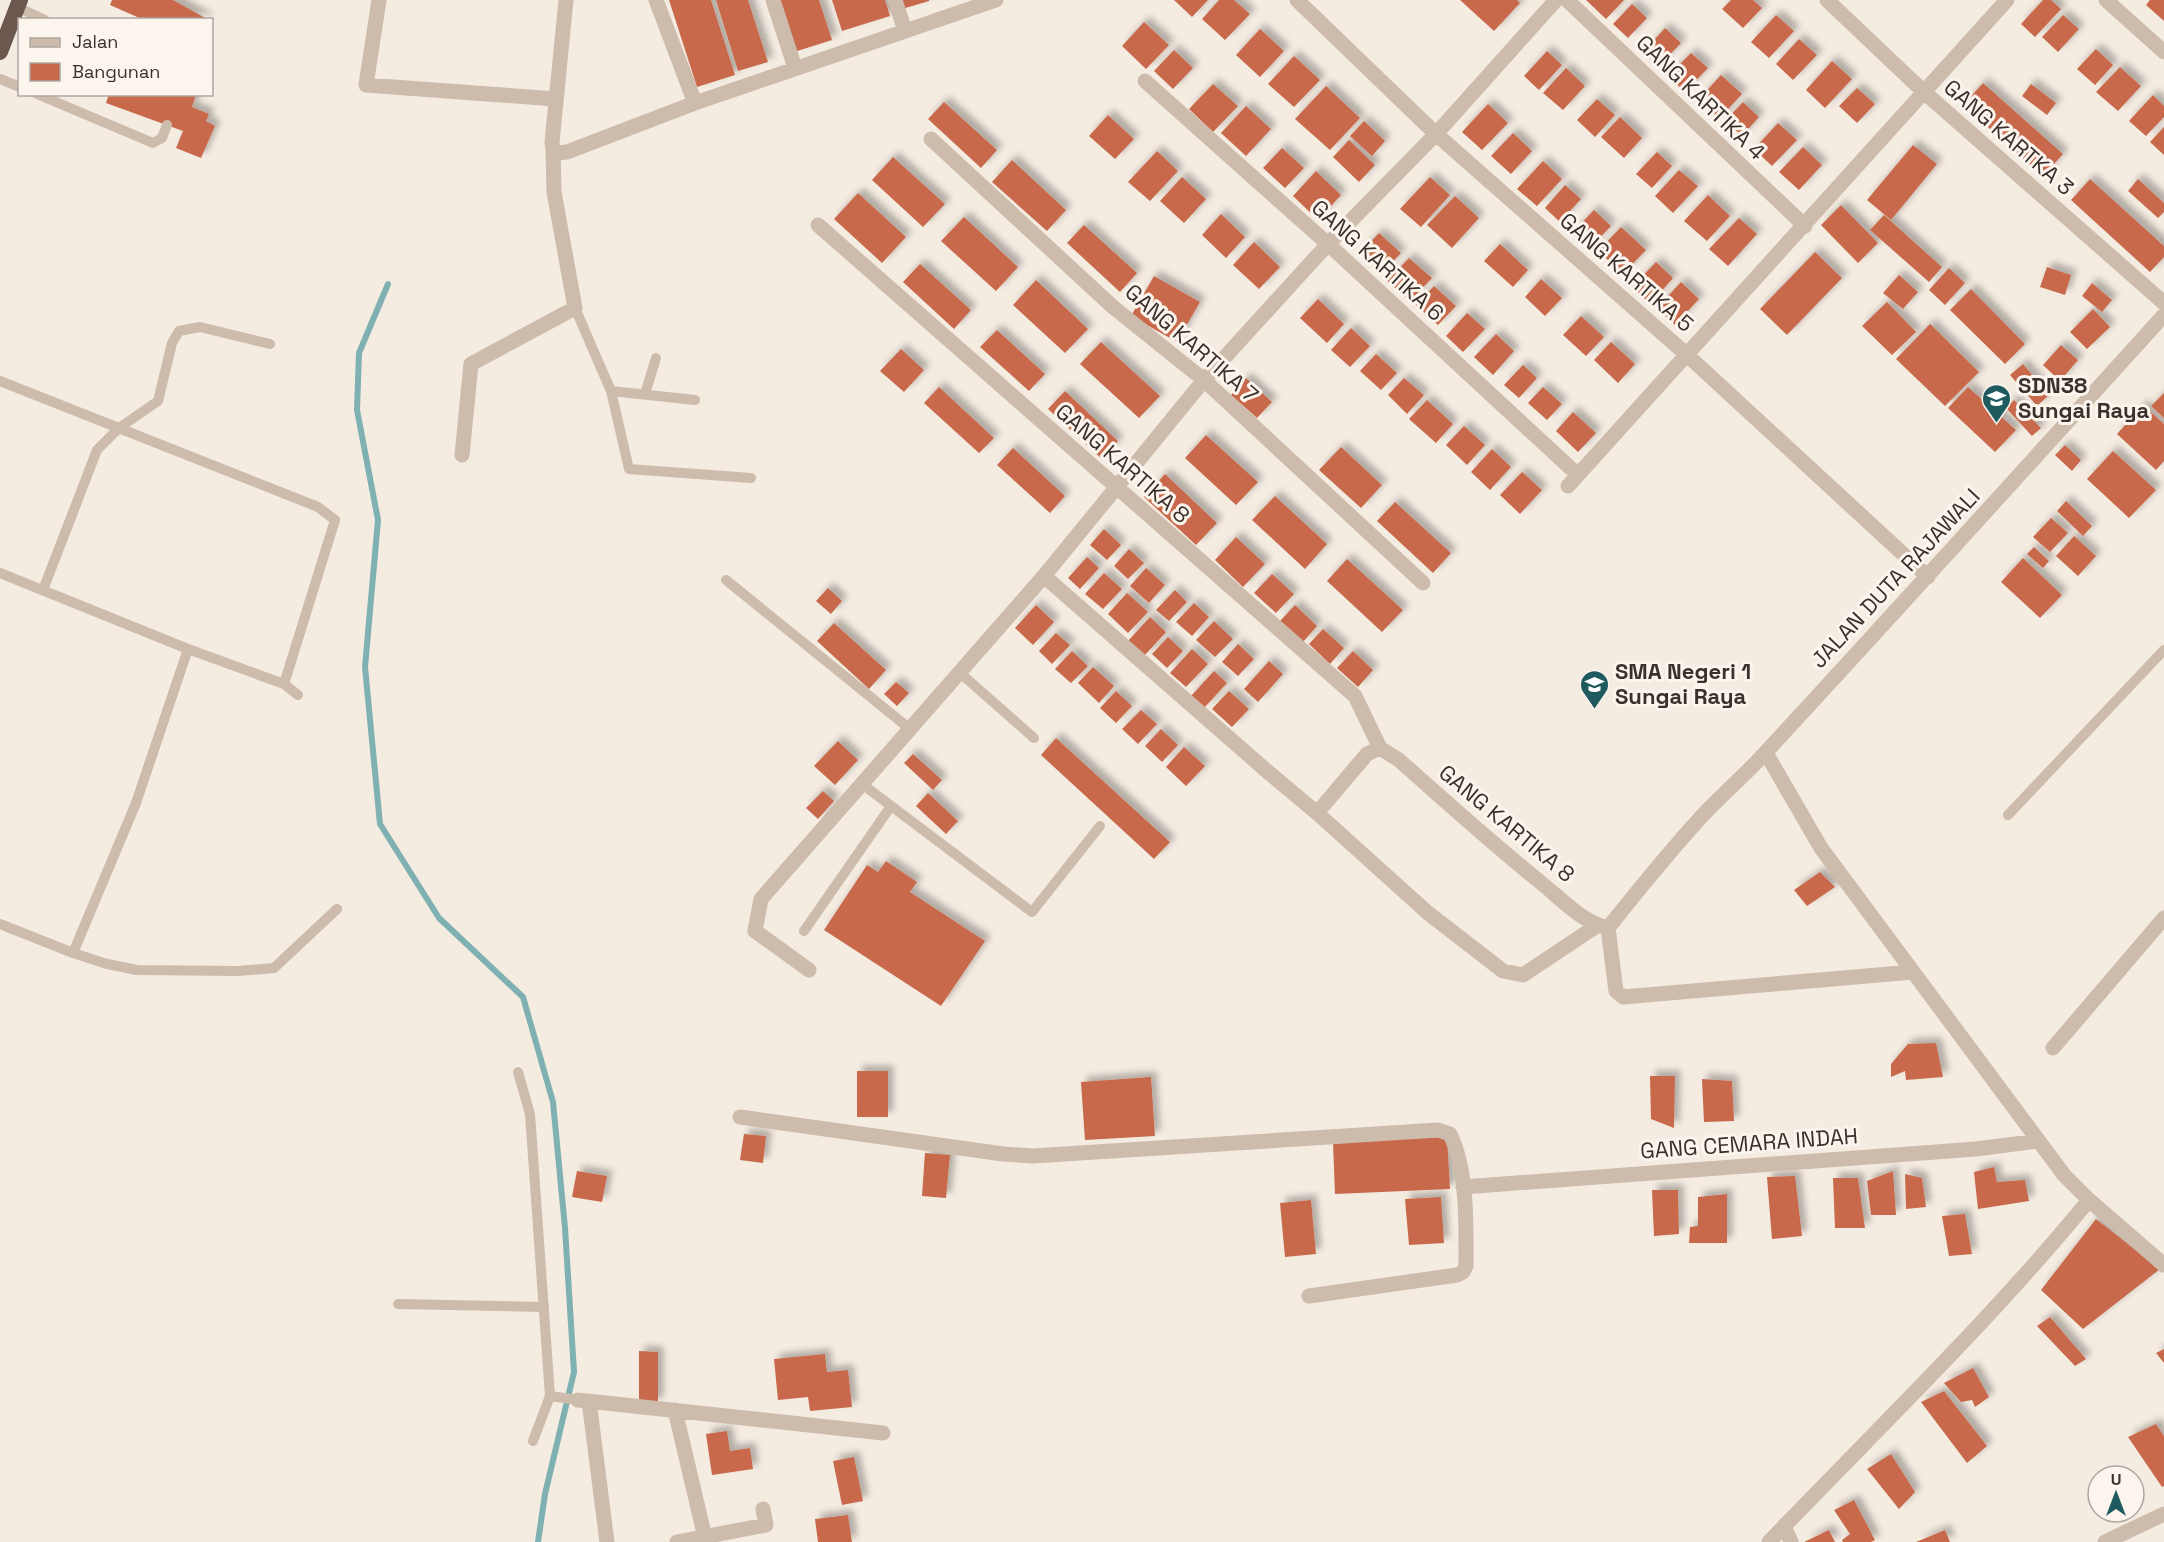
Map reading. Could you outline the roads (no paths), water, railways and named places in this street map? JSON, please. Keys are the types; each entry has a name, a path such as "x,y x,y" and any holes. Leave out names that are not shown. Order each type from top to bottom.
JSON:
{"highway":[{"path":"0,52 18,3"}],"street":[{"path":"379,0 366,85 556,99"},
{"path":"462,455 471,364 575,308 554,192 553,150 556,99 566,0"},
{"path":"656,0 695,103"},
{"path":"772,0 795,68"},
{"path":"895,0 905,31"},
{"path":"553,150 558,153 567,152 695,103 996,0"},
{"name":"GANG KARTIKA 5","path":"1297,0 1436,134 1686,354 1928,577"},
{"path":"810,969 755,931 761,899 1044,576 1204,380 1328,244 1436,134 1556,0"},
{"name":"GANG KARTIKA 4","path":"1567,0 1804,226"},
{"name":"GANG KARTKA 3","path":"1827,0 1924,92 2164,303"},
{"path":"1686,354 2007,0"},
{"path":"2106,0 2164,52"},
{"name":"GANG KARTIKA 6","path":"1145,81 1328,244 1573,481 1686,354"},
{"name":"GANG KARTIKA 7","path":"931,139 1113,306 1204,380 1423,583"},
{"name":"GANG KARTIKA 8","path":"819,225 1355,696 1380,748 1399,760 1521,867 1588,920 1603,926"},
{"name":"JALAN DUTA RAJAWALI","path":"1044,576 1317,813 1428,913 1503,972 1523,975 1603,926 1702,816 1766,753 1928,577 2164,315"},
{"path":"1317,813 1367,754 1380,748"},
{"path":"1766,753 1821,849 2038,1141 2064,1174 2089,1200 2164,1265"},
{"path":"2053,1048 2164,918"},
{"path":"1603,926 1616,991 1623,997 1913,972"},
{"path":"740,1117 1003,1154 1033,1156 1438,1130 1450,1134 1456,1147 1463,1187 1466,1266 1463,1272 1457,1275 1310,1296"},
{"name":"GANG CEMARA INDAH","path":"1463,1187 1976,1149 2038,1141"},
{"path":"1768,1542 1872,1438 2008,1292 2089,1200"},
{"path":"607,1542 583,1400 883,1433"},
{"path":"675,1410 705,1540"},
{"path":"677,1542 705,1540 766,1525 763,1509"},
{"path":"2104,1542 2164,1514"},
{"path":"1784,1526 1791,1542"}],"lane":[{"path":"18,3 42,18"},
{"path":"0,79 18,86"},
{"path":"41,96 153,143 162,138 167,125"},
{"path":"575,308 611,391 629,469 751,478"},
{"path":"43,590 97,450 119,428 158,401 172,343 179,331 200,327 270,344"},
{"path":"645,394 656,358"},
{"path":"0,381 318,507 335,520 284,684"},
{"path":"611,391 695,400"},
{"path":"0,573 188,649 284,684 298,695"},
{"path":"726,580 910,729"},
{"path":"73,953 136,803 188,649"},
{"path":"2008,815 2164,650"},
{"path":"959,672 1034,738"},
{"path":"862,784 1032,912 1100,826"},
{"path":"804,931 891,806"},
{"path":"0,924 107,964 137,969 238,972 274,968 337,909"},
{"path":"518,1072 530,1114 544,1307 554,1397 533,1441"},
{"path":"398,1304 544,1307"},
{"path":"554,1397 583,1400"}],"waterway":[{"path":"388,284 359,353 357,410 378,520 365,667 380,824 439,918 523,997 553,1102 565,1228 574,1372 545,1494 538,1542"}],"place":[{"name":"SDN38 Sungai Raya","path":"1997,424"},
{"name":"SMA Negeri 1 Sungai Raya","path":"1594,710"}]}
